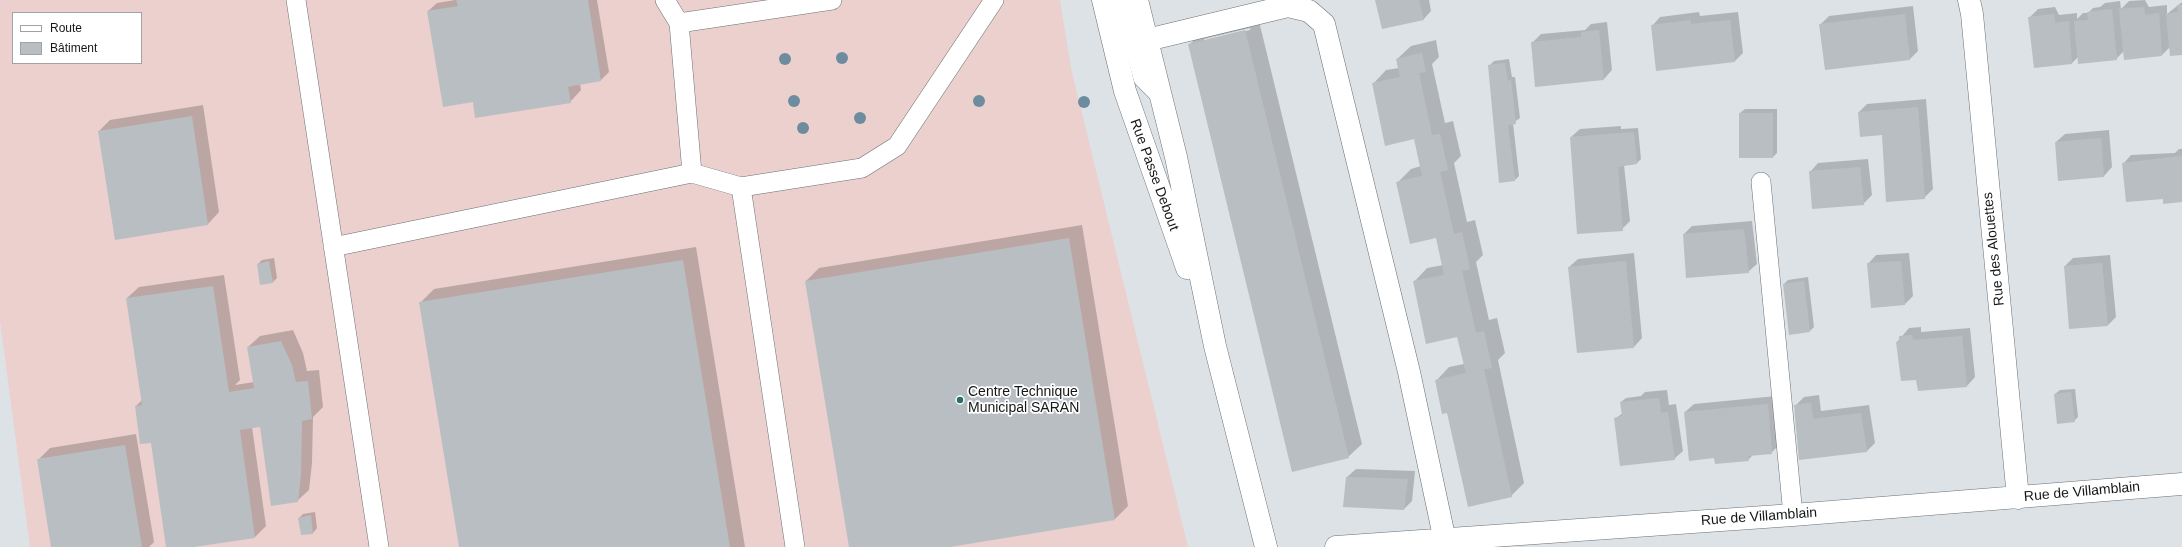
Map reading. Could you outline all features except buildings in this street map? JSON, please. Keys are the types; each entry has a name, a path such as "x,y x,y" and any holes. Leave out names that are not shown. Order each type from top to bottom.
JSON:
{"street":[{"name":"Rue Passe Debout","path":"1103,0 1124,91 1215,346"},
{"name":"Rue Passe Debout","path":"1137,0 1176,157 1215,346 1266,547"},
{"name":"Rue des Alouettes","path":"1969,0 1972,14 2018,498"},
{"path":"1147,40 1288,6 1308,11 1324,24 1409,372 1445,540"},
{"name":"Rue de Villamblain","path":"1336,547 1793,515 2182,484"}],"lane":[{"path":"296,0 379,547"},
{"path":"665,0 679,23 692,173"},
{"path":"679,23 832,0"},
{"path":"333,247 692,173 741,187 862,168 897,146 994,0"},
{"path":"1122,0 1143,78 1160,95"},
{"path":"1761,182 1793,515"},
{"path":"741,187 795,547"}],"shaded area":[{"path":"0,0 1060,0 1071,68 1188,547 30,547 0,321"}],"place":[{"name":"Centre Technique Municipal SARAN","path":"960,400"}]}
